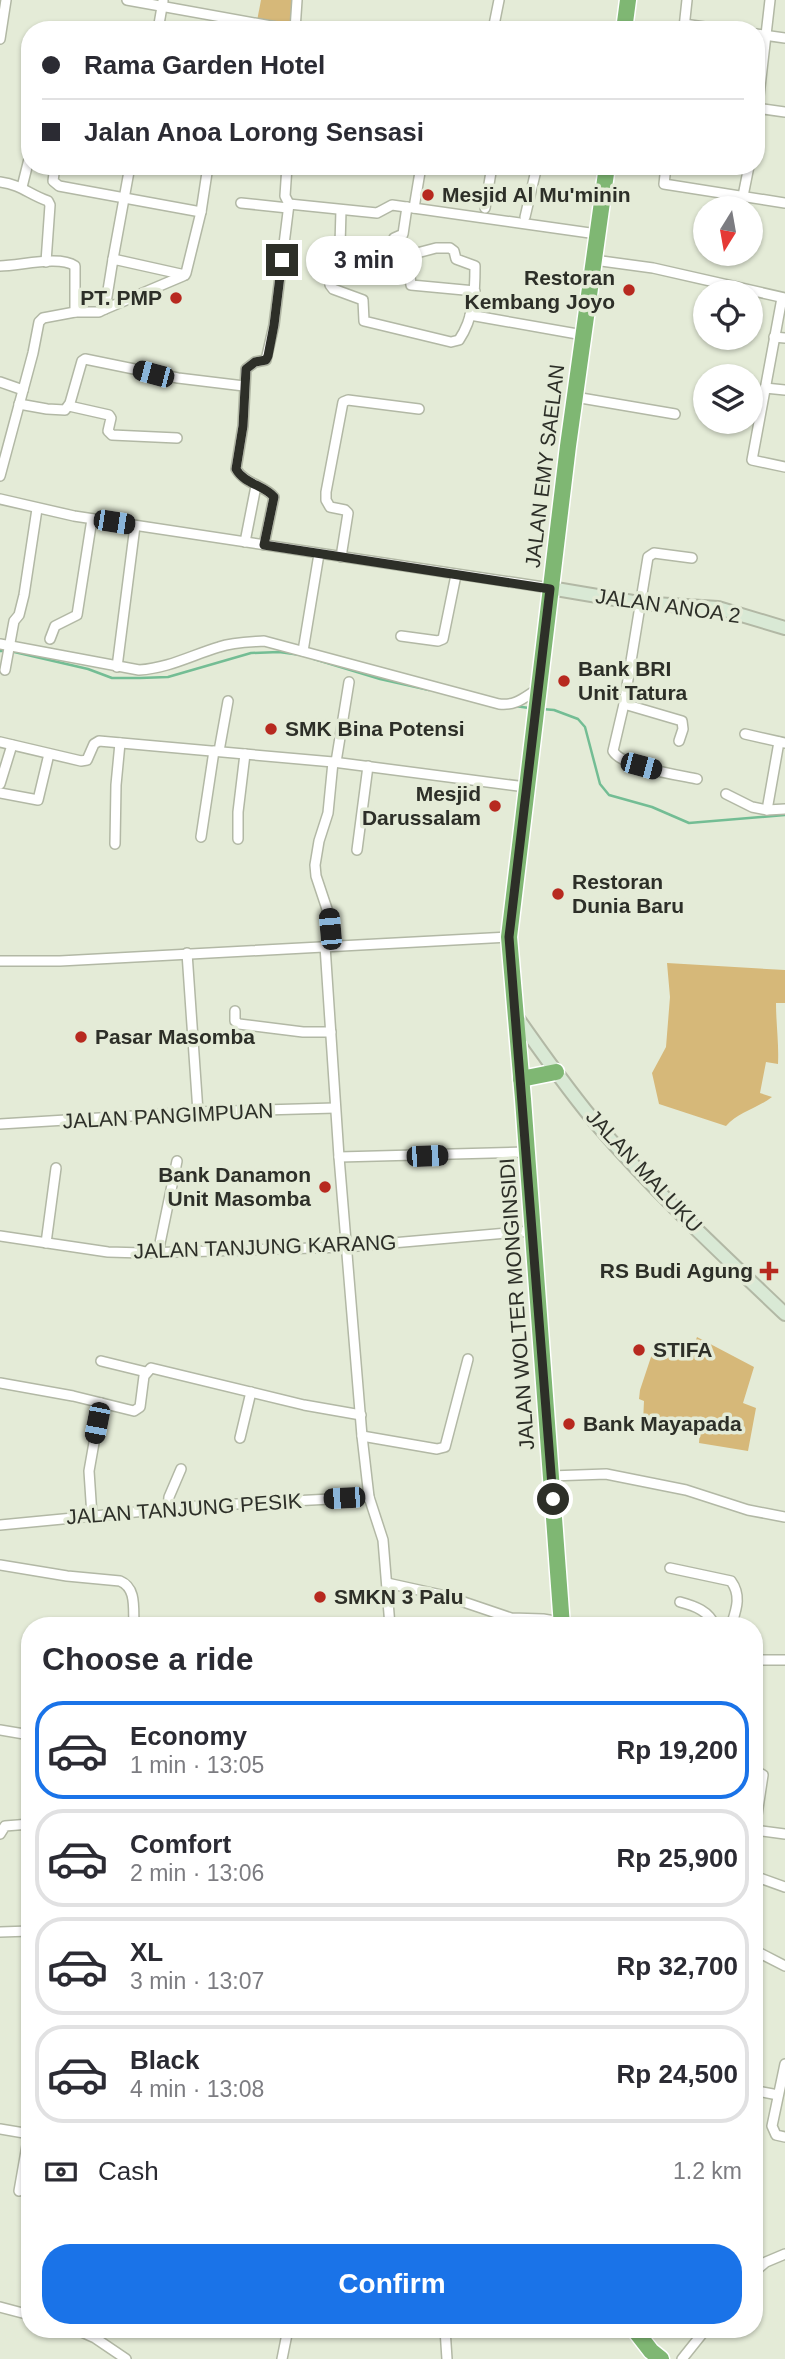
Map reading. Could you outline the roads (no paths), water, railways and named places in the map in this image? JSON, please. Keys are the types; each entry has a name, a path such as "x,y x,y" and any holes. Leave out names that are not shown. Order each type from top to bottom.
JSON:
{"highway":[{"path":"625,21 628,0"},
{"name":"JALAN EMY SAELAN","path":"509,937 550,589 606,175"},
{"name":"JALAN WOLTER MONGINSIDI","path":"509,937 561,1617"},
{"path":"521,1079 556,1072"},
{"path":"641,2338 655,2356"}],"main road":[{"name":"JALAN ANOA 2","path":"550,589 639,603 718,608 785,628"},
{"name":"JALAN MALUKU","path":"515,1016 598,1126 785,1314"}],"street":[{"path":"0,39 6,0"},
{"path":"127,0 163,3 228,21"},
{"path":"296,21 297,0"},
{"path":"495,21 499,0"},
{"path":"685,21 687,0"},
{"path":"765,21 770,0"},
{"path":"160,21 163,3"},
{"path":"765,36 785,38"},
{"path":"765,109 785,112"},
{"path":"22,187 25,175"},
{"path":"54,175 56,185 201,212"},
{"path":"105,309 129,175"},
{"path":"185,275 201,212 207,175"},
{"path":"264,545 274,497 246,480 236,469 248,367 266,360 271,344 288,206 285,196 286,175"},
{"path":"394,238 402,234 419,175"},
{"path":"485,208 490,175"},
{"path":"526,217 535,175"},
{"path":"665,175 664,184 737,196"},
{"path":"743,196 747,175"},
{"path":"0,182 22,187 36,197 48,201 50,205 46,262"},
{"path":"763,200 785,203"},
{"path":"241,203 377,213 392,205 597,234"},
{"path":"341,210 340,245 330,285 333,289 363,300 364,321 454,342 461,337 470,315 475,291 475,266 456,259 453,249 436,248 413,254 411,285 475,291"},
{"path":"113,259 185,275"},
{"path":"594,260 653,268 783,298 752,460 785,467"},
{"path":"0,267 46,262 67,262 75,266 75,312"},
{"path":"0,476 40,319 75,312 99,312 185,275"},
{"path":"470,315 583,335"},
{"path":"774,337 785,338"},
{"path":"19,404 65,410 69,406 82,360 85,359 153,374 244,386"},
{"path":"0,382 23,390"},
{"path":"765,388 785,390"},
{"path":"575,397 675,414"},
{"path":"341,557 348,513 330,507 326,492 343,402 348,400 419,409"},
{"path":"69,406 109,415 111,418 108,431 112,435 177,438"},
{"path":"245,542 256,486"},
{"path":"0,499 92,519 550,589"},
{"path":"6,665 6,646 24,595 37,509"},
{"path":"50,639 55,626 77,615 92,519"},
{"path":"117,667 135,526"},
{"path":"303,651 319,554"},
{"path":"692,558 650,554 646,562 614,755 641,766 697,779"},
{"path":"401,636 443,639 456,575"},
{"path":"6,646 139,670 155,669 188,660 219,647 267,642 503,705 521,701 539,692"},
{"path":"349,682 328,813 315,865 328,912 335,1108 362,1436 369,1497 383,1540 389,1617"},
{"path":"201,837 228,701"},
{"path":"624,704 682,721 683,729 679,741"},
{"path":"745,734 782,742 767,810"},
{"path":"0,742 85,761 97,741 335,762 526,787"},
{"path":"115,844 120,743"},
{"path":"0,784 12,745"},
{"path":"0,793 38,800 49,754"},
{"path":"238,839 238,812 245,754"},
{"path":"356,850 368,766"},
{"path":"726,794 752,807 785,809"},
{"path":"0,961 60,961 509,937"},
{"path":"187,953 198,1112"},
{"path":"235,1010 235,1021 239,1024 303,1032 331,1032"},
{"name":"JALAN PANGIMPUAN","path":"0,1124 198,1112 335,1108"},
{"path":"339,1157 526,1152"},
{"path":"158,1253 177,1161"},
{"path":"46,1243 55,1168"},
{"name":"JALAN TANJUNG KARANG","path":"0,1236 108,1252 158,1253 346,1247 531,1231"},
{"path":"362,1436 437,1449 445,1447 468,1359"},
{"path":"101,1361 146,1372"},
{"path":"0,1383 134,1411 138,1410 146,1372 151,1367 304,1405 361,1415"},
{"path":"240,1438 251,1392"},
{"path":"92,1516 89,1471 101,1403"},
{"path":"168,1509 169,1497 181,1469"},
{"path":"551,1476 606,1474 686,1490 748,1510 785,1517"},
{"name":"JALAN TANJUNG PESIK","path":"0,1525 168,1509 369,1497"},
{"path":"0,1565 66,1576 121,1581 132,1589 134,1617"},
{"path":"670,1567 731,1581 737,1589 738,1604 734,1617"},
{"path":"387,1583 446,1596 509,1617"},
{"path":"680,1602 704,1611 708,1617"},
{"path":"763,1660 785,1660"},
{"path":"0,1731 21,1734"},
{"path":"0,1834 5,1826 21,1825"},
{"path":"763,1832 785,1833"},
{"path":"763,1880 785,1887"},
{"path":"0,1932 21,1931"},
{"path":"763,1955 785,1966"},
{"path":"785,2064 772,2126 776,2135 785,2137"},
{"path":"763,2092 778,2095"},
{"path":"0,2129 21,2133"},
{"path":"19,2191 21,2180"},
{"path":"763,2264 785,2254"},
{"path":"0,2307 21,2313"},
{"path":"95,2338 126,2359"},
{"path":"282,2359 286,2338"},
{"path":"446,2338 447,2359"},
{"path":"682,2359 699,2338"}],"waterway":[{"path":"0,651 88,669 112,678 168,677 251,653 279,652 301,655"},
{"path":"314,659 380,679 429,690"},
{"path":"515,706 529,708"},
{"path":"542,709 554,710 578,719 585,727 600,784 609,795 652,807 689,823 785,815"}],"place":[{"name":"Mesjid Al Mu'minin","path":"428,195"},
{"name":"Restoran Kembang Joyo","path":"629,290"},
{"name":"PT. PMP","path":"176,298"},
{"name":"Bank BRI Unit Tatura","path":"564,681"},
{"name":"SMK Bina Potensi","path":"271,729"},
{"name":"Mesjid Darussalam","path":"495,806"},
{"name":"Restoran Dunia Baru","path":"558,894"},
{"name":"Pasar Masomba","path":"81,1037"},
{"name":"Bank Danamon Unit Masomba","path":"325,1187"},
{"name":"RS Budi Agung","path":"769,1271"},
{"name":"STIFA","path":"639,1350"},
{"name":"Bank Mayapada","path":"569,1424"},
{"name":"SMKN 3 Palu","path":"320,1597"}]}
